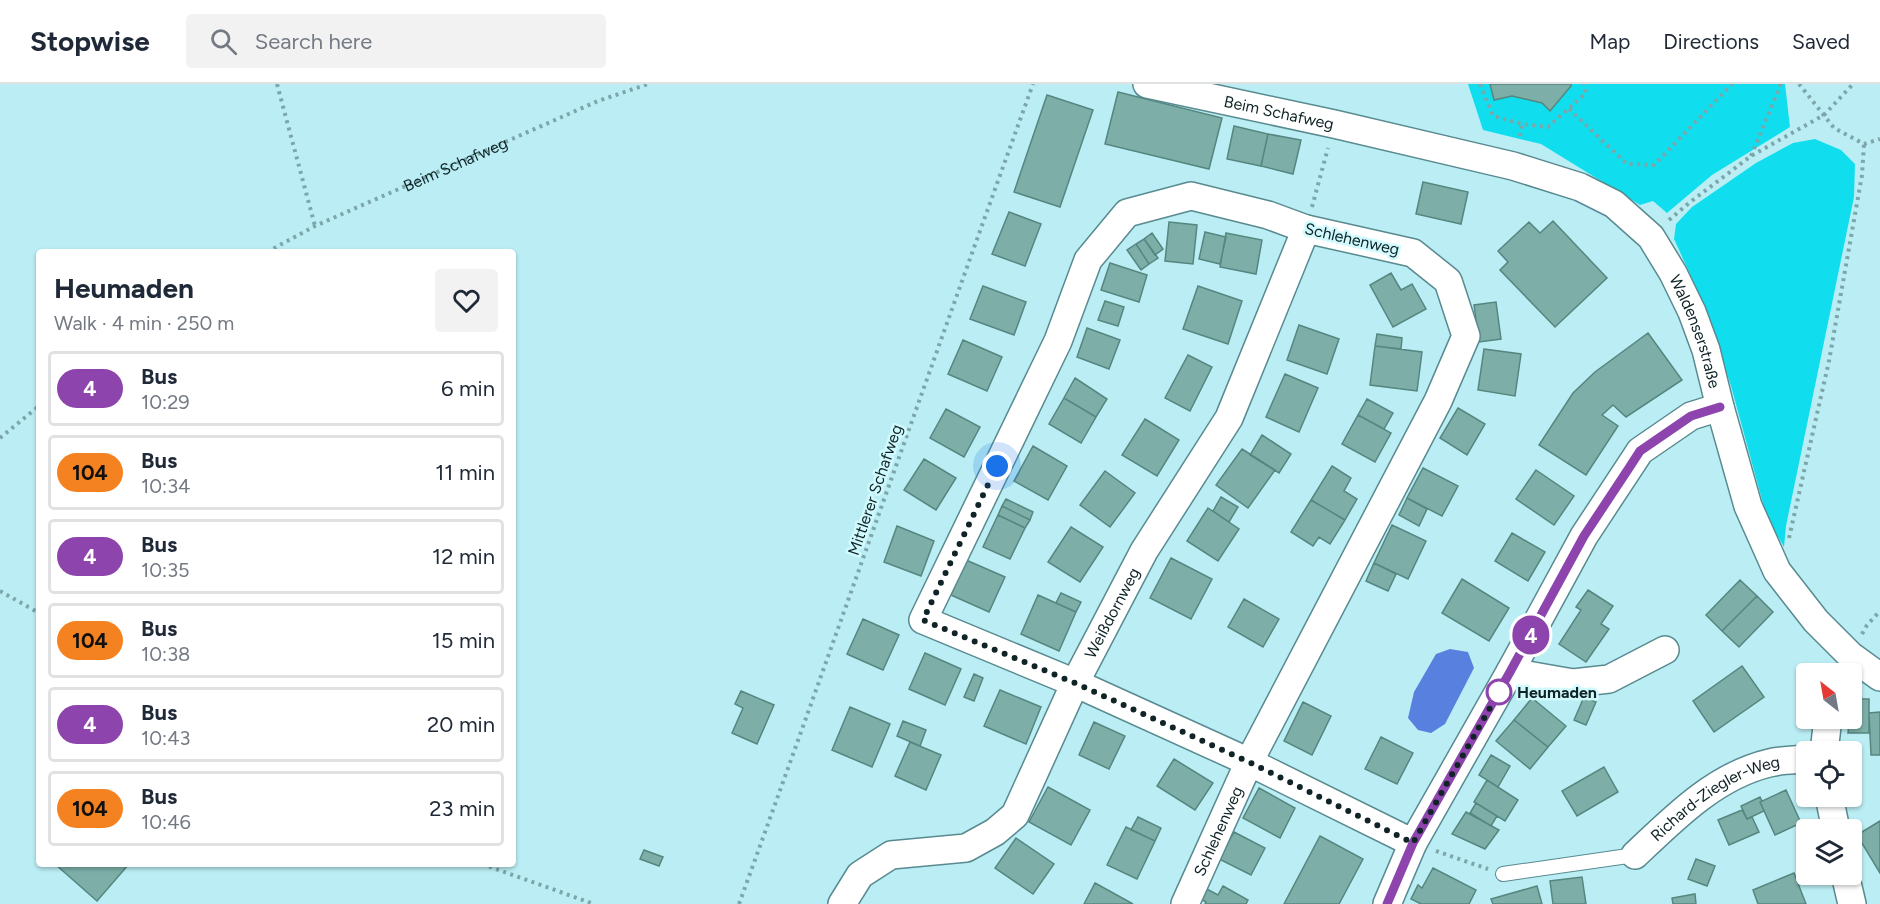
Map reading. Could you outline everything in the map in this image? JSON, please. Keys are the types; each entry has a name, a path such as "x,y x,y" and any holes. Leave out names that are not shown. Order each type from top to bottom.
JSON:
{"street":[{"name":"Beim Schafweg","path":"1147,84 1411,143"},
{"name":"Waldenserstraße","path":"1411,143 1513,166 1580,187 1614,204 1651,237 1673,273 1692,312 1706,350 1748,506 1777,571 1846,663"},
{"name":"Schlehenweg","path":"1075,683 923,620 1058,341 1088,260 1127,213 1191,196 1268,215 1306,229 1413,253 1448,281 1466,336 1438,401 1249,762 1185,904"},
{"name":"Weißdornweg","path":"842,904 860,875 891,855 966,848 995,832 1015,814 1075,683 1144,550 1229,418 1306,229"},
{"path":"1387,904 1413,843 1584,536 1640,451 1691,416 1720,407"},
{"path":"1510,672 1573,683 1609,679 1665,650"},
{"name":"Waldenserstraße","path":"1862,670 1880,677"},
{"path":"1075,683 1249,762 1413,843"},
{"name":"Richard-Ziegler-Weg","path":"1635,855 1688,805 1734,777 1768,763 1796,760"},
{"path":"1848,885 1852,904"}],"lane":[{"path":"1503,874 1635,855"}],"path":[{"path":"277,84 315,226"},
{"name":"Beim Schafweg","path":"273,249 315,226 598,101 648,84"},
{"name":"Mittlerer Schafweg","path":"739,904 1033,84"},
{"path":"1480,84 1493,116 1522,124 1548,127 1586,93 1584,84"},
{"path":"1569,109 1627,164 1654,165 1732,84"},
{"path":"1751,156 1781,84"},
{"path":"1799,84 1834,128 1864,144 1880,139"},
{"path":"1651,237 1689,203 1751,156 1824,115 1853,84"},
{"path":"1306,229 1334,124"},
{"path":"1520,136 1522,124"},
{"path":"1777,571 1787,560 1789,538 1829,361 1862,175 1864,144"},
{"path":"0,438 36,408"},
{"path":"0,591 36,611"},
{"path":"1413,843 1503,874"},
{"path":"490,867 594,904"}],"shaded area":[{"path":"1468,84 1785,84 1790,127 1712,175 1667,213 1653,201 1640,205 1541,144 1483,130"},
{"path":"1815,139 1841,150 1855,164 1854,197 1786,526 1784,547 1767,518 1731,386 1705,307 1674,239 1676,224 1692,207 1756,163 1793,143"},
{"path":"1450,649 1468,652 1474,668 1445,724 1431,733 1418,730 1408,718 1414,692 1436,654"}],"building":[{"path":"1490,84 1571,84 1571,86 1550,111 1542,103 1512,96 1494,100"},
{"path":"1118,92 1222,118 1209,169 1105,144"},
{"path":"1047,95 1093,110 1060,207 1014,192"},
{"path":"1234,126 1268,134 1261,166 1227,159"},
{"path":"1268,134 1301,140 1293,174 1261,166"},
{"path":"1423,182 1468,192 1461,224 1416,214"},
{"path":"1009,212 1041,224 1025,266 992,254"},
{"path":"1553,221 1607,278 1555,327 1500,270 1508,262 1498,251 1529,222 1540,233"},
{"path":"1169,222 1197,225 1193,264 1165,261"},
{"path":"1205,232 1226,237 1220,264 1199,259"},
{"path":"1152,233 1163,249 1155,255 1144,239"},
{"path":"1226,233 1262,240 1256,274 1220,267"},
{"path":"1144,239 1158,258 1149,264 1136,244"},
{"path":"1136,244 1149,264 1141,270 1127,250"},
{"path":"1110,263 1147,275 1139,302 1101,290"},
{"path":"1391,273 1401,290 1412,284 1426,309 1393,327 1370,285"},
{"path":"983,286 1026,302 1014,335 970,319"},
{"path":"1198,286 1242,301 1228,344 1183,329"},
{"path":"1105,301 1124,307 1118,326 1098,320"},
{"path":"1496,302 1501,339 1479,342 1474,305"},
{"path":"1299,325 1339,339 1327,374 1287,360"},
{"path":"1087,328 1120,340 1109,369 1077,357"},
{"path":"1648,333 1682,380 1626,417 1613,405 1602,415 1618,426 1586,475 1539,445 1573,393 1595,372"},
{"path":"1377,334 1402,338 1401,349 1375,346"},
{"path":"963,340 1002,357 987,391 948,374"},
{"path":"1375,346 1422,352 1417,391 1370,385"},
{"path":"1484,349 1521,354 1515,396 1478,390"},
{"path":"1188,355 1212,367 1190,411 1165,398"},
{"path":"1285,374 1318,388 1299,432 1266,417"},
{"path":"1075,378 1107,399 1096,417 1064,398"},
{"path":"1064,398 1096,417 1081,443 1049,424"},
{"path":"1367,399 1393,413 1384,429 1358,415"},
{"path":"1458,408 1485,424 1467,455 1440,438"},
{"path":"946,409 980,427 964,457 930,438"},
{"path":"1358,415 1391,433 1375,462 1342,444"},
{"path":"1145,419 1179,440 1157,476 1122,455"},
{"path":"1262,435 1291,454 1279,473 1250,455"},
{"path":"1033,446 1067,466 1048,500 1014,481"},
{"path":"1242,449 1275,470 1248,508 1216,485"},
{"path":"924,459 956,478 936,510 904,490"},
{"path":"1332,466 1351,478 1344,491 1357,499 1345,520 1311,500"},
{"path":"1423,468 1458,486 1442,516 1407,498"},
{"path":"1536,470 1574,496 1554,525 1516,499"},
{"path":"1105,471 1135,493 1110,527 1080,505"},
{"path":"1221,497 1238,507 1229,522 1213,511"},
{"path":"1407,498 1427,509 1419,526 1399,515"},
{"path":"1006,499 1033,512 1030,520 1002,506"},
{"path":"1311,500 1345,520 1330,544 1319,537 1313,546 1291,532"},
{"path":"1002,506 1030,520 1025,528 998,515"},
{"path":"1208,508 1239,529 1218,561 1187,541"},
{"path":"998,515 1025,528 1010,559 983,547"},
{"path":"1392,525 1426,541 1408,579 1374,563"},
{"path":"897,526 934,541 921,576 884,562"},
{"path":"1071,527 1103,547 1080,582 1048,562"},
{"path":"1512,533 1545,552 1528,581 1495,561"},
{"path":"1171,558 1212,579 1191,619 1150,598"},
{"path":"966,560 1005,577 989,612 951,595"},
{"path":"1374,563 1396,574 1388,591 1366,581"},
{"path":"1462,579 1509,608 1489,641 1442,613"},
{"path":"1740,580 1757,596 1722,631 1706,615"},
{"path":"1588,590 1613,606 1601,624 1609,629 1586,662 1559,644 1581,610 1576,607"},
{"path":"1061,593 1081,602 1076,612 1056,603"},
{"path":"1038,595 1076,612 1059,651 1021,634"},
{"path":"1757,596 1773,612 1739,647 1722,631"},
{"path":"1244,599 1279,619 1263,647 1228,627"},
{"path":"863,619 899,635 883,670 847,654"},
{"path":"925,653 961,669 945,705 909,689"},
{"path":"1742,666 1764,697 1714,732 1693,701"},
{"path":"974,674 983,678 974,701 964,697"},
{"path":"1000,690 1041,707 1026,744 984,726"},
{"path":"741,691 774,705 757,744 732,733 743,708 735,704"},
{"path":"1584,697 1596,702 1586,725 1574,720"},
{"path":"1532,698 1566,726 1548,747 1514,720"},
{"path":"1862,699 1869,699 1869,733 1848,733 1848,729 1862,729"},
{"path":"1303,702 1331,716 1312,755 1284,741"},
{"path":"850,707 890,724 872,767 832,750"},
{"path":"1880,712 1880,755 1871,755 1869,713"},
{"path":"1514,720 1548,747 1530,769 1496,741"},
{"path":"903,721 926,730 920,746 897,736"},
{"path":"1094,722 1125,736 1109,769 1079,755"},
{"path":"1381,737 1413,753 1397,784 1365,769"},
{"path":"910,742 941,755 926,790 895,776"},
{"path":"1491,755 1510,766 1498,787 1479,775"},
{"path":"1174,759 1213,783 1195,810 1157,786"},
{"path":"1604,767 1618,792 1577,816 1562,791"},
{"path":"1487,780 1518,800 1505,821 1474,802"},
{"path":"1048,787 1090,810 1071,845 1029,822"},
{"path":"1259,788 1295,808 1280,838 1243,818"},
{"path":"1786,790 1799,819 1796,819 1796,825 1775,835 1760,802"},
{"path":"1760,797 1764,811 1747,819 1741,806"},
{"path":"1476,803 1497,816 1491,826 1470,813"},
{"path":"1742,810 1747,819 1752,817 1759,832 1729,845 1718,820"},
{"path":"1466,812 1499,830 1485,849 1452,834"},
{"path":"1138,817 1161,828 1155,841 1131,830"},
{"path":"1880,821 1880,873 1862,843 1862,832"},
{"path":"1126,827 1155,841 1137,879 1107,865"},
{"path":"1234,832 1265,848 1251,875 1219,859"},
{"path":"1320,836 1363,859 1339,904 1284,904"},
{"path":"1016,838 1054,864 1033,894 995,868"},
{"path":"644,850 663,857 659,866 640,859"},
{"path":"1696,859 1715,866 1707,886 1688,879"},
{"path":"58,867 126,867 97,901"},
{"path":"1433,868 1476,890 1469,904 1421,904 1411,899 1418,885 1422,888"},
{"path":"1794,873 1796,885 1799,885 1806,904 1758,904 1753,890"},
{"path":"1582,877 1586,904 1553,904 1550,881"},
{"path":"1095,883 1133,904 1084,904"},
{"path":"1223,886 1248,900 1246,904 1205,904 1206,902 1199,898 1205,888 1218,895"},
{"path":"1537,886 1542,904 1493,904 1491,899"},
{"path":"1695,894 1696,904 1673,904 1672,898"}],"bus line":[{"name":"4","path":"1387,904 1413,843 1584,536 1640,451 1691,416 1720,407"}],"place":[{"name":"Heumaden","path":"1499,692"}],"route":[{"path":"997,466 923,620 1075,683 1249,762 1413,843 1499,692"}]}
